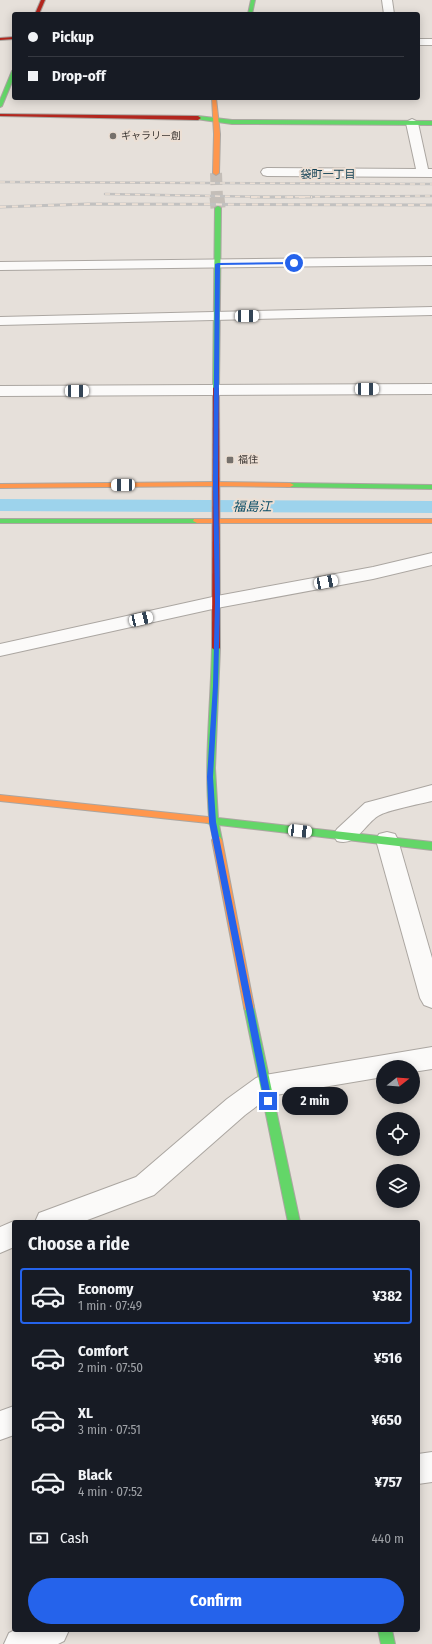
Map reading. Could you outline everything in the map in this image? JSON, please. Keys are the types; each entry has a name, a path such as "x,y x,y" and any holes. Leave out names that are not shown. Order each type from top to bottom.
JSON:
{"street":[{"path":"38,12 43,0"},
{"path":"250,12 253,0"},
{"path":"386,0 389,12"},
{"path":"0,38 12,38"},
{"path":"420,42 432,42"},
{"path":"0,106 12,76"},
{"path":"214,100 217,134 216,173"},
{"path":"0,115 191,116 232,122 432,123"},
{"path":"267,172 428,173 412,123"},
{"path":"218,208 215,488 217,602 216,686 210,777 213,822 264,1086 294,1220"},
{"path":"0,266 432,261"},
{"path":"0,321 432,311"},
{"path":"0,391 432,389"},
{"path":"0,486 215,488 432,487"},
{"path":"0,521 215,518 432,521"},
{"path":"0,650 217,602 373,573 432,559"},
{"path":"344,835 372,809 432,793"},
{"path":"0,798 344,835 432,846"},
{"path":"387,840 432,998"},
{"path":"53,1220 145,1186 236,1107 264,1086 432,1058"},
{"path":"0,1240 12,1235"},
{"path":"0,1426 12,1421"},
{"path":"420,1469 432,1467"},
{"path":"20,1644 48,1632"},
{"path":"385,1632 388,1644"}],"waterway":[{"name":"福島江","path":"0,505 432,507"}],"tunnel":[{"path":"216,173 217,198"},
{"path":"217,197 218,208"}],"railway":[{"path":"0,182 432,184"},
{"path":"105,194 266,197"},
{"path":"266,197 432,196"},
{"path":"251,197 266,197"},
{"path":"266,197 312,197"},
{"path":"0,207 88,204 432,205"}],"traffic: fast":[{"path":"250,12 253,0"},
{"path":"0,106 12,76"},
{"path":"198,118 232,122 432,123"},
{"path":"216,388 218,208"},
{"path":"290,485 432,487"},
{"path":"0,521 197,521"},
{"path":"216,648 211,792 217,840"},
{"path":"208,820 432,846"},
{"path":"249,1007 294,1220"},
{"path":"385,1632 388,1644"}],"traffic: slow":[{"path":"214,100 217,134 216,173"},
{"path":"0,486 215,484 290,485"},
{"path":"197,521 432,521"},
{"path":"0,798 208,820"},
{"path":"217,840 249,1007"}],"traffic: jam":[{"path":"38,12 43,0"},
{"path":"0,39 12,38"},
{"path":"0,115 198,118"},
{"path":"216,388 216,648"}],"place":[{"name":"ギャラリー創","path":"113,136"},
{"name":"福住","path":"230,460"}],"district":[{"name":"袋町一丁目","path":"328,174"}],"route":[{"path":"268,1101 213,822 210,777 216,686 216,317 218,264 294,263"}]}
